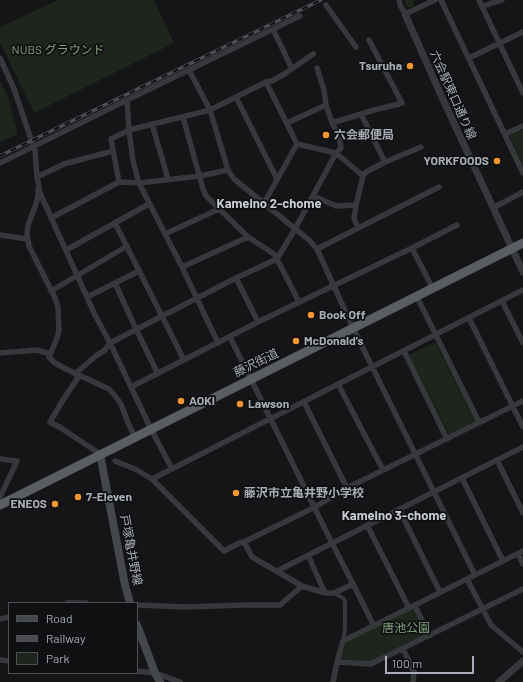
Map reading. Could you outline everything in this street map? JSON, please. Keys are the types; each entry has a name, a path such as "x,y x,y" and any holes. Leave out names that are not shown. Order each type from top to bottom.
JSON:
{"highway":[{"name":"藤沢街道","path":"0,505 523,243"}],"main road":[{"name":"戸塚亀井野線","path":"100,454 125,585 130,602"},
{"path":"138,628 155,673 160,682"}],"street":[{"path":"399,0 400,6 405,14 435,0"},
{"path":"441,0 523,173"},
{"path":"479,0 523,93"},
{"path":"483,6 502,0"},
{"path":"326,5 356,47"},
{"name":"六会駅東口通り線","path":"405,14 523,272"},
{"path":"0,163 300,16"},
{"path":"273,29 292,69"},
{"path":"469,58 523,32"},
{"path":"332,123 400,103 369,40"},
{"path":"119,182 111,139 129,130 210,110 266,82 272,81 292,69 312,54"},
{"path":"0,58 14,89 35,151 38,196 28,225 27,239 58,307 59,331 49,357 55,363 77,375 109,389 121,404 135,437"},
{"path":"100,454 50,422 77,375 97,355 104,352 110,343 196,298 277,259 336,153 341,148 326,105 324,90 317,68"},
{"path":"190,70 210,110 228,170 234,179 309,240 317,249 333,285 475,575"},
{"path":"266,82 297,144 336,153 363,176"},
{"path":"236,97 277,178"},
{"path":"126,100 133,161 139,183 182,267 218,343"},
{"path":"286,123 326,105"},
{"path":"361,114 385,162"},
{"path":"183,117 206,196 248,237 268,250 277,259 299,302"},
{"path":"152,124 168,179"},
{"path":"505,134 523,126"},
{"path":"264,204 297,144"},
{"path":"358,227 354,219 356,205 363,176 366,172 385,162 421,147"},
{"path":"37,177 64,164 113,151"},
{"path":"51,218 119,182 139,183 200,176 228,170"},
{"path":"38,186 87,297 172,469"},
{"path":"317,249 439,187"},
{"path":"493,208 523,192"},
{"path":"313,196 336,206 356,205"},
{"path":"66,250 149,204"},
{"path":"165,234 219,209"},
{"path":"115,223 184,360"},
{"path":"131,387 258,322 457,225"},
{"path":"0,235 27,239"},
{"path":"182,267 248,237"},
{"path":"51,291 127,246"},
{"path":"412,248 433,289"},
{"path":"87,297 139,271"},
{"path":"236,278 258,322"},
{"path":"115,283 158,374"},
{"path":"152,479 523,290"},
{"path":"417,297 479,422"},
{"path":"502,301 523,343"},
{"path":"468,318 523,427"},
{"path":"230,337 374,626"},
{"path":"0,353 37,350 50,354"},
{"path":"404,350 447,438"},
{"path":"338,384 382,470"},
{"path":"115,462 135,469 152,479 224,551 315,507 382,470 523,401"},
{"path":"304,402 347,488"},
{"path":"277,571 523,447"},
{"path":"0,459 17,461 0,497"},
{"path":"497,460 523,513"},
{"path":"462,478 503,561"},
{"path":"399,509 440,592"},
{"path":"367,525 429,636"},
{"path":"244,542 252,557 302,586 325,593 334,593 353,584"},
{"path":"343,641 520,552 523,564"},
{"path":"308,555 325,593"},
{"path":"467,579 491,625 523,652"},
{"path":"138,605 280,605 302,586"},
{"path":"338,662 371,664 523,589"},
{"path":"333,682 345,628 345,601 343,598 334,593"},
{"path":"403,648 414,672 413,682"},
{"path":"499,682 523,661"},
{"path":"138,671 155,673 180,682"}],"green space":[{"name":"NUBS グラウンド","path":"58,0 154,0 174,43 34,113 0,42 0,27"},
{"path":"405,0 414,0 414,5 407,7"},
{"path":"0,80 8,97 18,134 0,142"},
{"path":"523,130 523,166 509,135"},
{"path":"435,342 476,423 450,436 409,355"},
{"name":"唐池公園","path":"414,608 427,635 371,662 341,660 345,643"}],"railway":[{"path":"0,156 321,0"}],"place":[{"name":"Tsuruha","path":"410,66"},
{"name":"六会郵便局","path":"326,135"},
{"name":"YORKFOODS","path":"497,161"},
{"name":"Book Off","path":"311,315"},
{"name":"McDonald's","path":"296,341"},
{"name":"AOKI","path":"181,401"},
{"name":"Lawson","path":"240,404"},
{"name":"藤沢市立亀井野小学校","path":"236,493"},
{"name":"7-Eleven","path":"78,497"},
{"name":"ENEOS","path":"55,504"}],"district":[{"name":"Kameino 2-chome","path":"269,204"},
{"name":"Kameino 3-chome","path":"394,516"}]}
